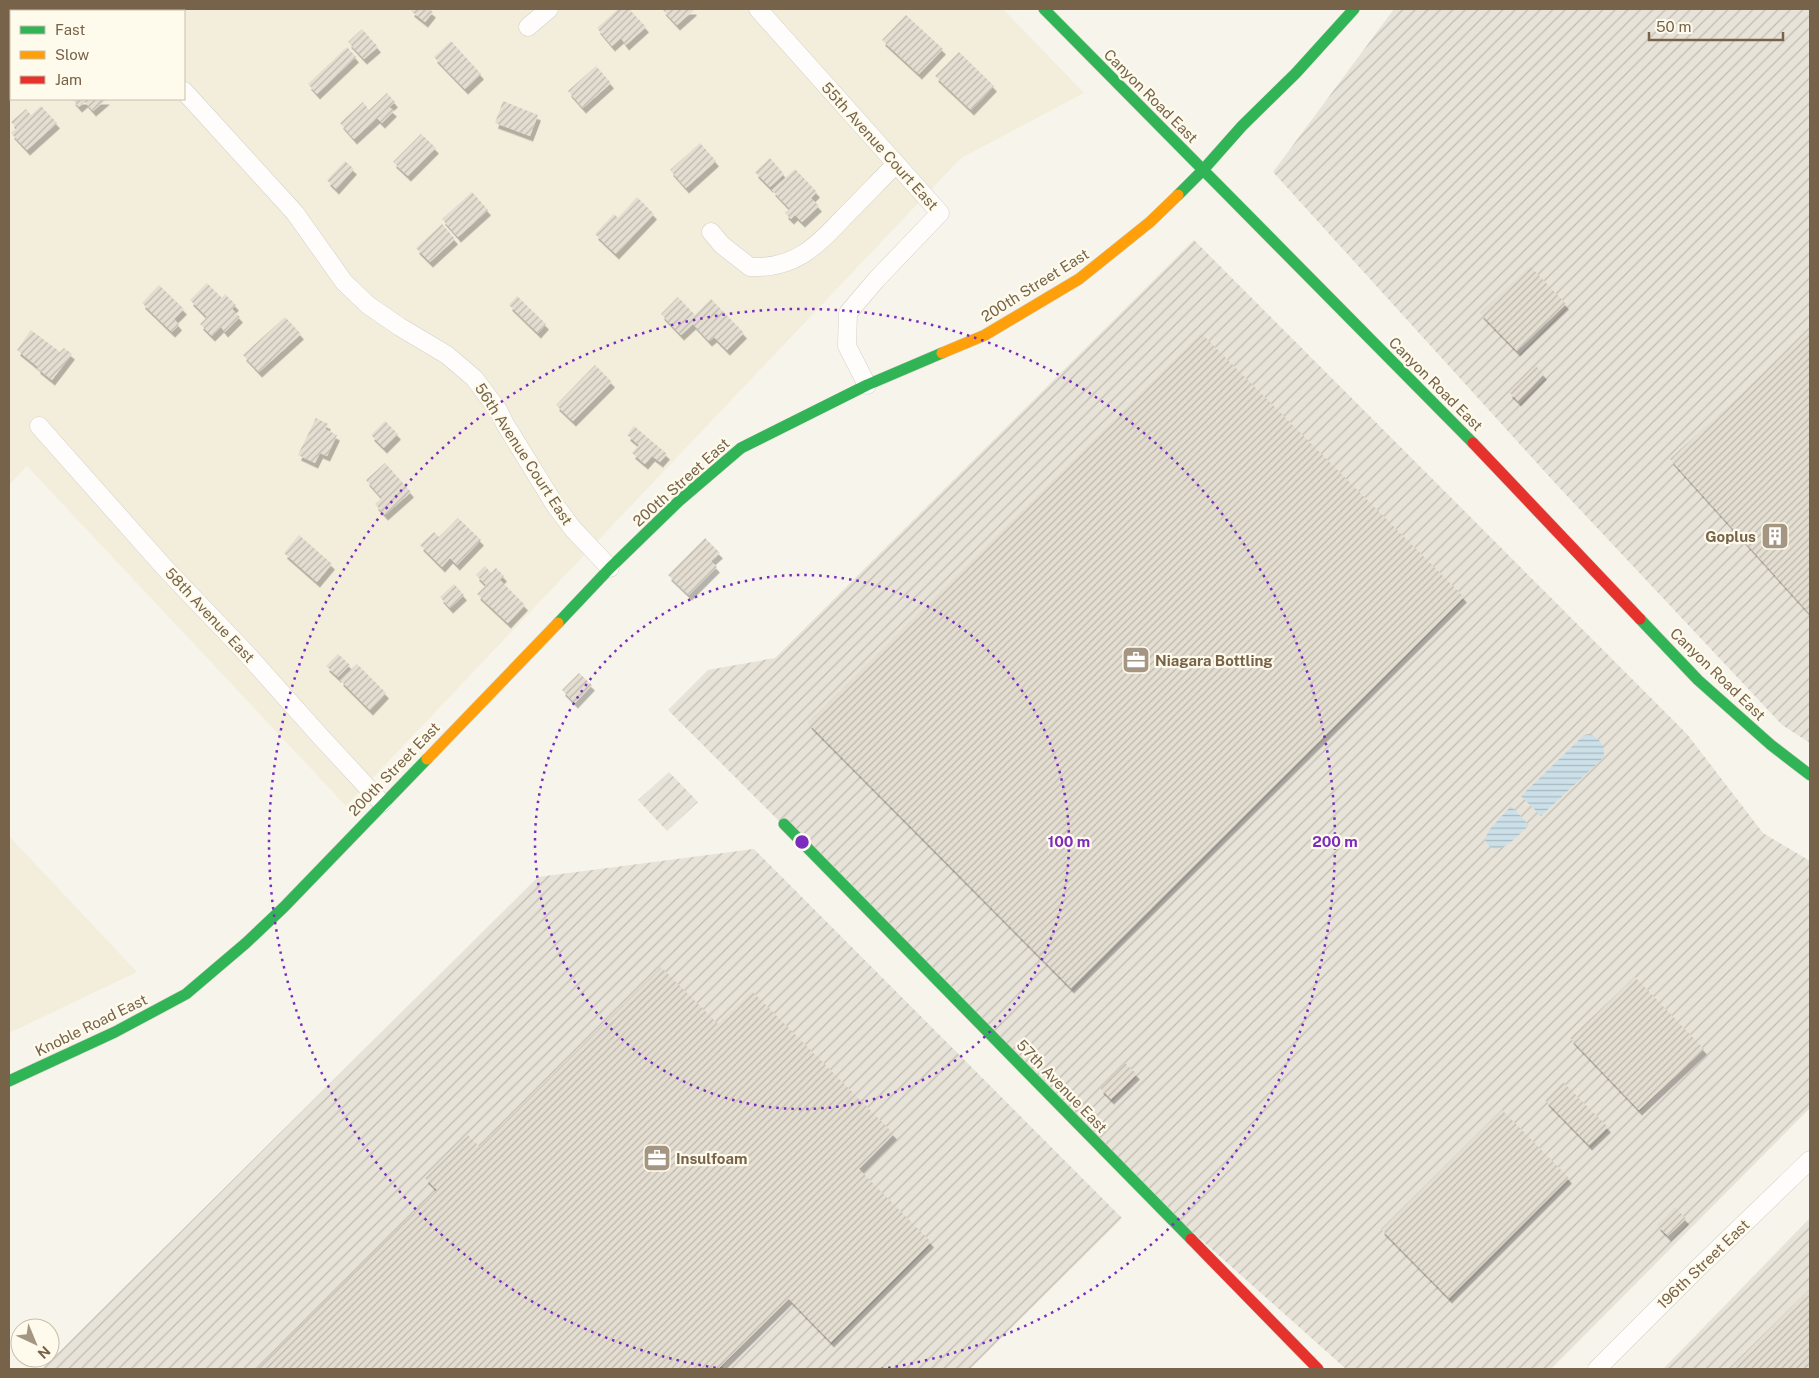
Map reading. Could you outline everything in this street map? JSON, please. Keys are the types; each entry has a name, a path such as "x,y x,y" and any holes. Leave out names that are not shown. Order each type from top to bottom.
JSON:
{"street":[{"path":"528,27 548,9"},
{"name":"55th Avenue Court East","path":"758,9 895,165 940,213 876,280 848,313 847,346 868,385"},
{"name":"Canyon Road East","path":"1044,9 1488,459 1698,680 1771,745 1810,775"},
{"name":"200th Street East","path":"186,994 246,943 284,907 610,568 679,501 741,448 868,385 985,335 1079,279 1150,222 1203,170 1242,126 1296,73 1354,9"},
{"name":"56th Avenue Court East","path":"185,92 295,213 344,282 368,306 447,355 474,378 498,410 555,505 573,529 610,568"},
{"path":"711,232 722,245 750,267 761,268 791,261 814,248 895,165"},
{"name":"58th Avenue East","path":"39,426 164,567 245,652 382,803"},
{"name":"57th Avenue East","path":"784,824 1318,1369"},
{"name":"Knoble Road East","path":"9,1081 115,1032 186,994"},
{"name":"196th Street East","path":"1597,1369 1810,1160"}],"shaded area":[{"path":"9,9 1003,9 1084,93 961,158 346,806 27,466 9,485"},
{"path":"1394,9 1810,9 1810,743 1782,725 1555,483 1273,172"},
{"path":"1194,240 1687,734 1763,833 1810,861 1810,1108 1551,1369 1346,1369 1168,1210 668,710 708,670 775,658"},
{"path":"669,772 698,802 667,831 638,800"},
{"path":"9,836 137,972 9,1033"},
{"path":"754,849 1122,1218 970,1369 42,1369 60,1368 60,1351 538,877"},
{"path":"1810,1218 1810,1369 1663,1369"}],"water":[{"path":"1590,734 1602,744 1604,750 1603,758 1541,816 1521,796 1584,735"},
{"path":"1511,806 1529,825 1513,841 1506,845 1500,848 1489,846 1485,839 1489,830"}],"building":[{"path":"413,9 429,9 433,12 425,22 411,11"},
{"path":"618,9 629,9 646,27 626,45 621,38 612,46 597,28"},
{"path":"662,9 693,9 694,10 677,25"},
{"path":"906,15 943,49 919,74 882,40"},
{"path":"362,29 378,47 364,59 348,42"},
{"path":"451,41 481,74 465,89 434,57"},
{"path":"347,47 356,57 317,94 308,84"},
{"path":"959,52 994,86 971,110 935,76"},
{"path":"596,66 611,83 583,108 568,91"},
{"path":"387,93 395,102 389,107 394,111 382,123 377,118 354,139 340,123 363,102 369,110"},
{"path":"73,100 106,100 93,111 85,102 79,107"},
{"path":"503,101 538,115 530,136 495,123"},
{"path":"41,106 57,123 27,150 11,133 17,128 11,122 26,109 31,115"},
{"path":"421,134 436,148 408,176 393,162"},
{"path":"700,143 716,161 686,188 670,170"},
{"path":"770,158 784,174 770,187 755,172"},
{"path":"345,161 354,169 336,189 327,180"},
{"path":"795,169 817,192 811,198 819,206 802,222 795,215 791,219 785,213 790,209 772,190"},
{"path":"472,192 488,210 458,237 442,219"},
{"path":"637,197 654,214 616,254 595,234 614,214 618,218"},
{"path":"442,224 455,239 430,262 416,248"},
{"path":"1530,266 1566,304 1517,351 1480,313"},
{"path":"207,283 222,298 225,294 236,305 232,309 240,317 225,332 221,327 212,336 200,324 207,317 190,300"},
{"path":"159,285 184,309 174,319 179,325 172,332 142,303"},
{"path":"517,296 546,324 538,333 509,305"},
{"path":"678,297 695,315 711,299 744,333 727,350 714,337 709,341 693,324 681,335 661,314"},
{"path":"285,317 301,334 259,372 243,355"},
{"path":"31,330 60,352 64,348 72,354 52,380 17,350"},
{"name":"Goplus","path":"1810,331 1810,614 1670,459"},
{"name":"Niagara Bottling","path":"1201,333 1464,597 1071,988 808,723"},
{"path":"595,365 612,382 573,421 556,405"},
{"path":"1536,366 1544,374 1518,401 1509,392"},
{"path":"316,418 328,424 325,429 337,435 327,456 320,453 315,463 298,455"},
{"path":"385,421 398,434 384,448 371,435"},
{"path":"634,426 667,454 660,462 652,456 645,464 632,453 639,445 627,435"},
{"path":"385,463 411,492 385,515 375,504 382,498 366,480"},
{"path":"458,518 481,540 457,565 450,558 442,567 420,545 434,532 439,537"},
{"path":"299,535 332,564 317,582 284,553"},
{"path":"705,538 720,553 711,561 717,567 689,595 668,575"},
{"path":"485,566 491,573 496,568 504,576 500,580 525,605 508,623 477,594 486,585 476,575"},
{"path":"454,584 464,595 450,608 440,597"},
{"path":"338,654 350,665 338,677 326,666"},
{"path":"357,664 386,693 370,710 340,680"},
{"path":"579,673 592,685 575,703 562,690"},
{"name":"Insulfoam","path":"661,967 718,1024 752,991 894,1134 859,1169 931,1242 831,1342 789,1299 718,1369 257,1369 437,1190 425,1178 468,1135 480,1147"},
{"path":"1635,977 1704,1049 1639,1110 1570,1038"},
{"path":"1125,1063 1137,1074 1111,1099 1100,1088"},
{"path":"1563,1082 1608,1127 1589,1145 1545,1100"},
{"path":"1502,1110 1569,1178 1449,1298 1381,1229"},
{"path":"1675,1207 1686,1219 1668,1236 1657,1225"},
{"path":"1810,1289 1810,1369 1728,1369"}],"traffic: fast":[{"path":"1044,9 1473,443"},
{"path":"1178,195 1242,126 1296,73 1354,9"},
{"path":"558,623 610,568 679,501 741,448 867,385 942,353"},
{"path":"1640,619 1698,680 1771,745 1810,775"},
{"path":"9,1081 115,1032 186,994 246,943 284,907 427,759"},
{"path":"784,824 1191,1239"}],"traffic: slow":[{"path":"942,353 985,335 1079,279 1150,222 1178,195"},
{"path":"427,759 558,623"}],"traffic: jam":[{"path":"1473,443 1640,619"},
{"path":"1191,1239 1318,1369"}],"place":[{"name":"Goplus","path":"1775,536"},
{"name":"Niagara Bottling","path":"1136,660"},
{"name":"Insulfoam","path":"657,1158"}]}
